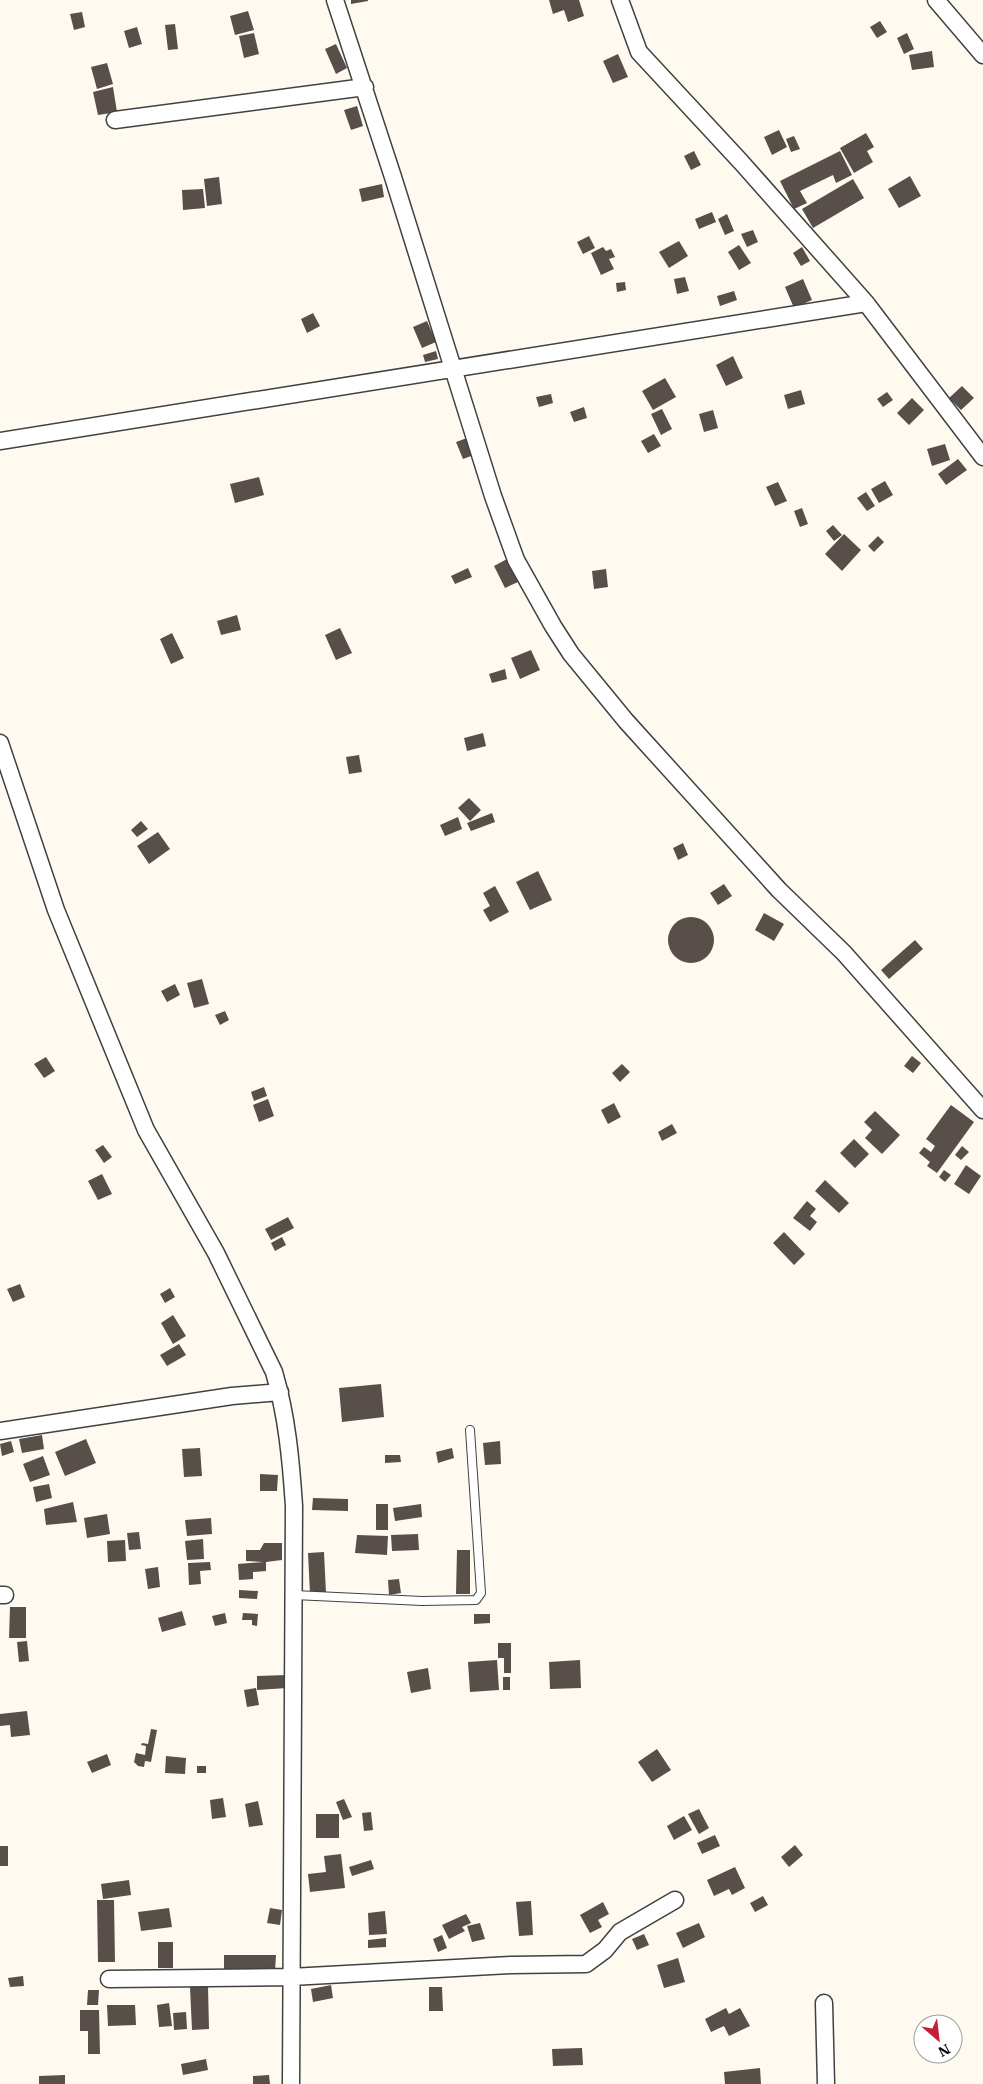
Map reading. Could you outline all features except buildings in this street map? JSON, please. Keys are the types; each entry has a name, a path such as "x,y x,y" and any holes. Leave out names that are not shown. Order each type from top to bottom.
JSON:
{"street":[{"path":"335,0 365,87 452,369 516,560 570,654 626,721 772,883 844,953 983,1110"},
{"path":"620,0 639,52 741,162 866,303 983,457"},
{"path":"936,0 983,55"},
{"path":"115,120 365,87"},
{"path":"0,441 866,303"},
{"path":"0,744 56,910 146,1130 216,1253 268,1359 280,1392 293,1489 291,2084"},
{"path":"0,1431 222,1397 280,1392"},
{"path":"109,1979 291,1977 511,1965 586,1964 604,1950 620,1932 676,1900"},
{"path":"824,2003 826,2084"}],"lane":[{"path":"294,1595 422,1601 476,1600 481,1593 470,1430"}]}
